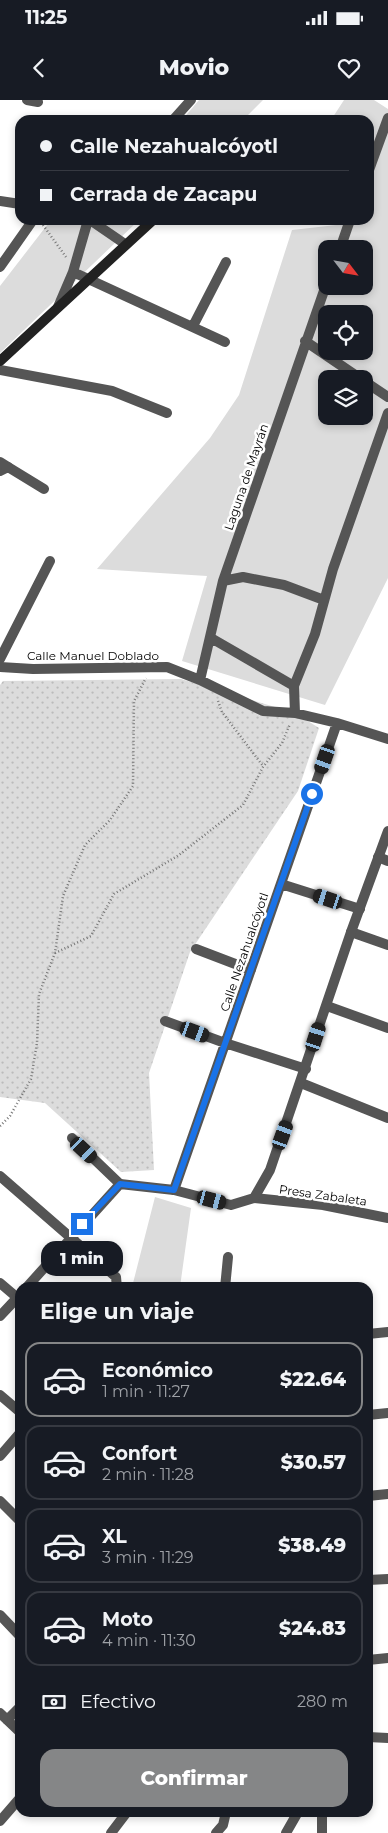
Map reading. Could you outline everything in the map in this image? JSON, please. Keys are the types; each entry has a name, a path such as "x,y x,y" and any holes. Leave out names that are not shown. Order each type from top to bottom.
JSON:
{"main road":[{"path":"0,361 125,244 148,225"}],"street":[{"path":"27,100 38,102"},
{"path":"178,115 191,100"},
{"path":"374,156 388,118"},
{"path":"0,201 15,203"},
{"path":"0,266 29,225"},
{"path":"58,307 73,272 87,225"},
{"path":"96,225 125,244"},
{"path":"343,240 348,225"},
{"path":"193,326 226,262"},
{"path":"73,272 225,342"},
{"name":"Laguna de Mayrán","path":"200,680 223,581 322,295"},
{"path":"305,342 347,370"},
{"path":"0,370 112,391 167,413"},
{"path":"373,387 388,397"},
{"path":"295,713 294,686 314,634 388,413"},
{"path":"3,466 44,489"},
{"path":"0,660 50,561"},
{"path":"223,581 243,577 284,585 324,600"},
{"path":"211,638 294,686"},
{"name":"Calle Manuel Doblado","path":"0,667 33,669 167,667 200,680 263,711 295,713 338,723 388,739"},
{"name":"Calle Nezahualcóyotl","path":"174,1190 338,723"},
{"path":"72,1138 120,1184 174,1190 230,1205 254,1198 270,1170 306,1069 351,932 383,859 388,831"},
{"path":"281,884 360,909"},
{"path":"351,932 388,945"},
{"path":"196,949 251,970"},
{"path":"327,1006 388,1028"},
{"path":"165,1021 306,1069"},
{"path":"301,1083 388,1118"},
{"path":"0,1176 117,1282"},
{"path":"31,1282 120,1184"},
{"name":"Presa Zabaleta","path":"254,1198 323,1205 388,1218"},
{"path":"226,1282 228,1257"},
{"path":"0,1282 15,1294"},
{"path":"0,1316 15,1301"},
{"path":"373,1334 388,1332"},
{"path":"0,1395 15,1408"},
{"path":"373,1414 388,1413"},
{"path":"0,1456 15,1439"},
{"path":"373,1496 388,1494"},
{"path":"0,1501 15,1515"},
{"path":"373,1580 388,1579"},
{"path":"0,1614 15,1630"},
{"path":"373,1660 388,1658"},
{"path":"15,1710 4,1717 15,1727"},
{"path":"373,1737 388,1738"},
{"path":"0,1821 15,1804"},
{"path":"111,1833 123,1817"},
{"path":"216,1833 223,1825 225,1817"},
{"path":"286,1833 295,1817"},
{"path":"322,1817 322,1833"}],"path":[{"path":"43,225 50,232 73,272"},
{"path":"0,1126 10,1116 31,1079 37,1043 39,994 55,953 63,896 85,845 110,820 133,786 134,701 152,668"},
{"path":"212,686 222,712 263,766"},
{"path":"55,953 91,936 114,894 179,855 243,805 263,766 282,743 295,713"}],"shaded area":[{"path":"199,100 263,100 248,115 186,115"},
{"path":"344,100 374,100 388,109 388,578 325,705 182,661 207,576 97,569 210,438 239,395 292,230 336,225 374,225 374,115 334,115"},
{"path":"47,225 134,225 0,353 0,286"},
{"path":"181,679 295,713 319,728 298,791 190,952 149,1073 154,1170 121,1172 45,1103 0,1097 0,685 3,681"},
{"path":"155,1197 191,1208 181,1282 133,1282"}],"route":[{"path":"82,1224 120,1184 174,1190 312,794"}]}
